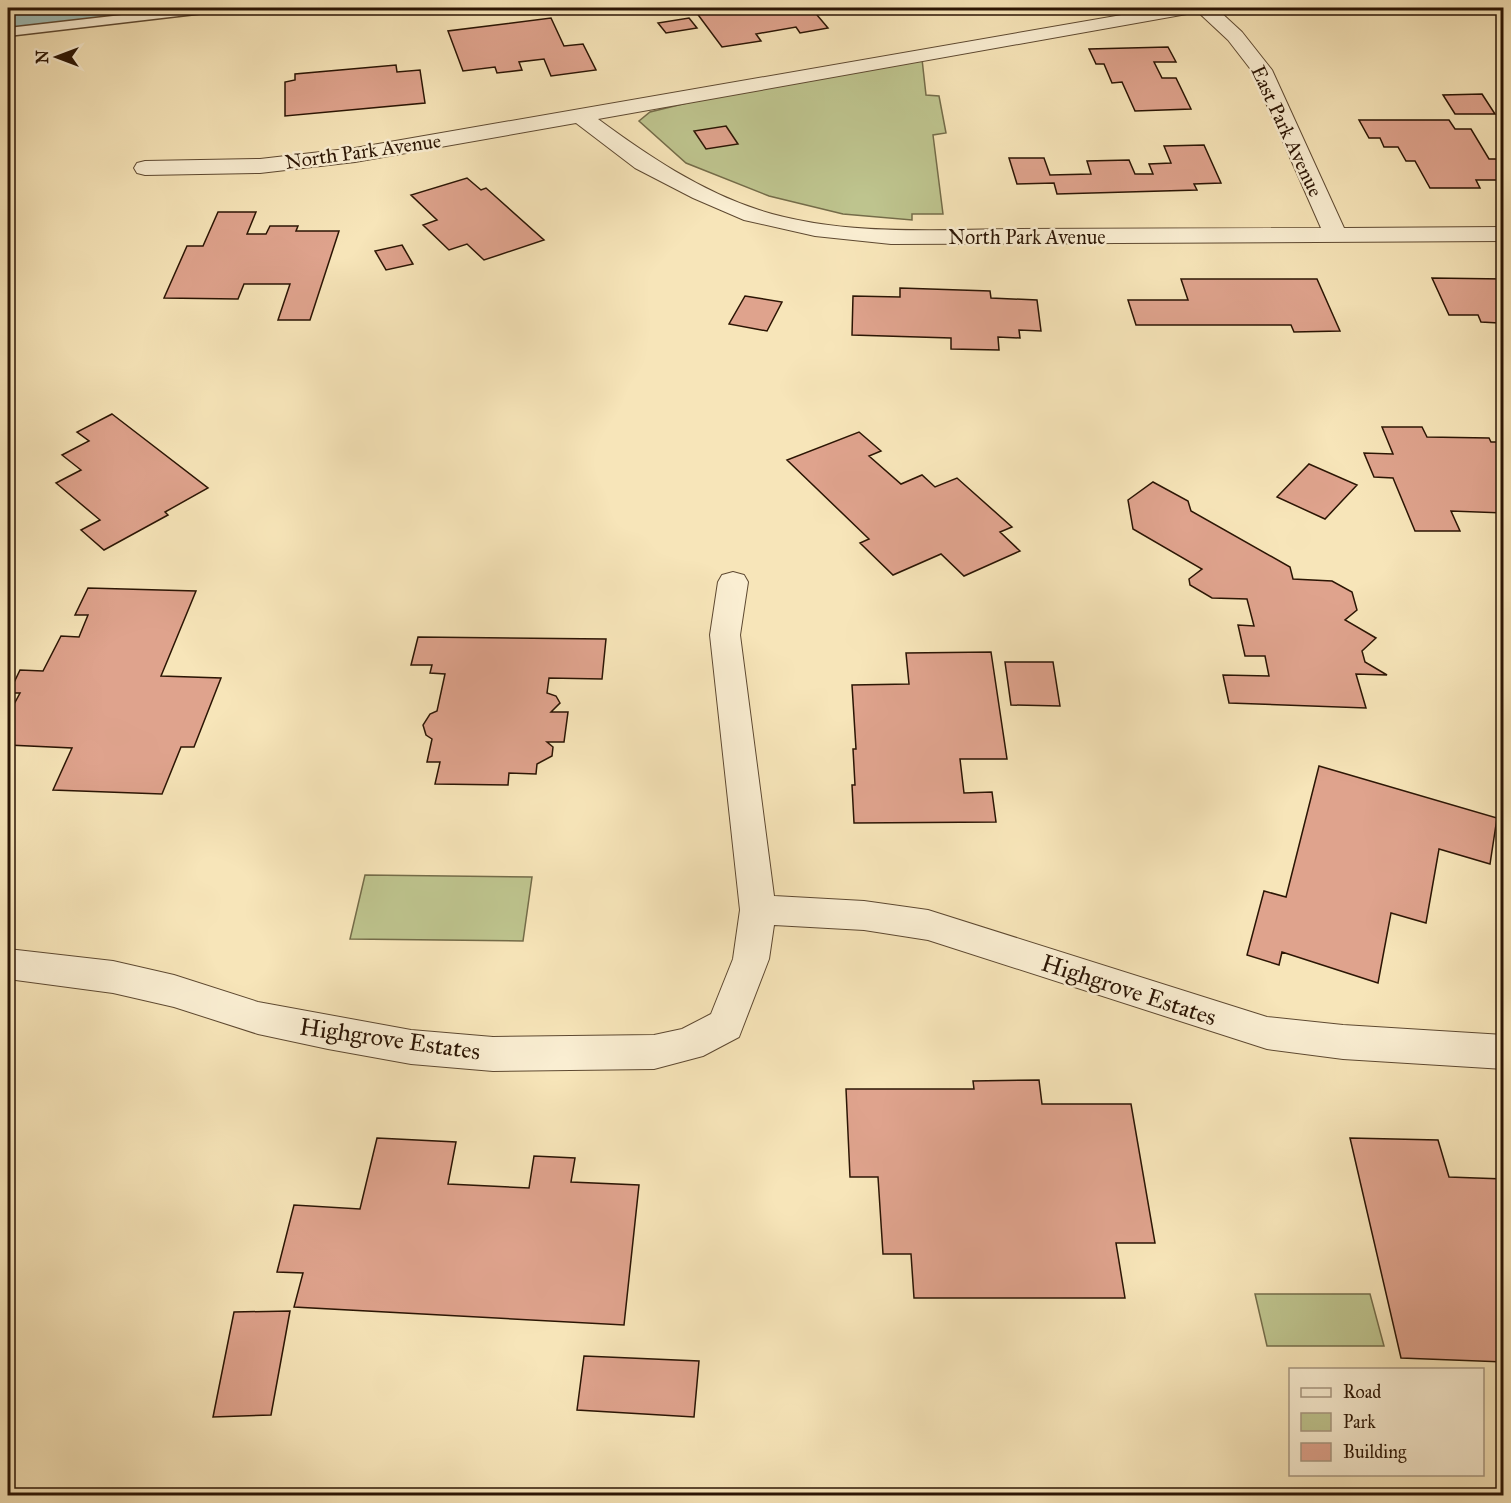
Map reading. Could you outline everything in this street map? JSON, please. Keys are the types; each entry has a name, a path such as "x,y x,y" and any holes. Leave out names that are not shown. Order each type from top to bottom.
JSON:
{"street":[{"name":"North Park Avenue","path":"145,168 260,166 355,155 1192,8"},
{"name":"East Park Avenue","path":"1205,8 1235,36 1262,70 1336,235"},
{"name":"North Park Avenue","path":"579,115 643,163 701,193 752,216 815,229 891,237 1503,234"},
{"name":"Highgrove Estates","path":"8,964 113,977 174,991 258,1018 328,1033 411,1047 493,1054 654,1052 689,1044 726,1025 751,958 758,910 725,635 733,582"},
{"name":"Highgrove Estates","path":"758,910 828,911 885,917 928,925 1267,1033 1343,1042 1503,1052"}],"lane":[{"path":"8,32 213,8"}],"green space":[{"path":"922,59 926,95 939,96 946,133 933,135 943,214 912,214 912,220 843,214 769,196 686,163 639,121 650,112 691,102"},
{"path":"365,875 532,877 523,941 350,939"},
{"path":"1255,1294 1370,1294 1384,1346 1267,1346"}],"building":[{"path":"693,8 790,8 782,9 786,13 812,9 828,28 800,33 796,27 756,34 761,41 722,47"},
{"path":"904,8 940,8 941,9 908,13"},
{"path":"551,18 564,46 583,44 596,70 551,76 544,59 519,62 522,70 497,73 495,67 463,71 448,31"},
{"path":"689,18 697,28 666,33 658,23"},
{"path":"1168,47 1176,62 1154,62 1162,78 1176,78 1191,109 1135,111 1122,82 1112,83 1104,64 1096,64 1089,49"},
{"path":"396,65 397,72 420,70 425,103 285,116 285,82 295,80 295,74"},
{"path":"1482,94 1495,114 1455,114 1443,95"},
{"path":"1359,120 1449,120 1455,129 1471,129 1489,159 1501,159 1504,162 1504,180 1476,180 1480,188 1430,188 1415,161 1406,161 1398,147 1384,147 1380,138 1369,138"},
{"path":"726,126 738,144 706,149 694,131"},
{"path":"1204,145 1221,183 1194,184 1197,190 1057,194 1054,183 1017,184 1009,158 1044,158 1050,175 1091,174 1087,161 1129,160 1135,174 1153,174 1149,164 1171,163 1164,146"},
{"path":"467,178 481,190 486,188 544,240 484,260 467,244 449,250 423,225 437,220 411,195"},
{"path":"218,212 256,212 247,234 266,234 270,226 298,226 296,231 339,231 310,320 278,320 290,284 244,284 238,299 164,298 187,246 203,246"},
{"path":"402,245 413,264 386,270 375,251"},
{"path":"1432,278 1504,279 1504,328 1499,323 1481,322 1478,315 1449,315"},
{"path":"1181,279 1317,279 1340,331 1294,332 1291,325 1136,325 1128,300 1188,300"},
{"path":"900,288 990,291 991,298 1037,300 1041,331 1019,330 1020,338 998,337 999,350 951,349 951,338 852,335 853,296 900,297"},
{"path":"745,296 782,302 767,331 729,324"},
{"path":"112,414 208,488 165,512 168,515 104,550 81,530 100,520 56,483 81,470 62,455 89,441 77,432"},
{"path":"1382,427 1422,427 1427,437 1489,438 1491,442 1504,442 1504,513 1451,511 1460,531 1415,531 1393,478 1374,477 1364,453 1393,454"},
{"path":"859,432 881,451 869,456 901,484 922,475 935,487 957,478 1012,527 1000,532 1020,551 964,576 941,554 893,575 860,543 869,539 787,460"},
{"path":"1309,464 1357,485 1325,519 1277,497"},
{"path":"1153,482 1188,501 1191,511 1290,567 1293,579 1332,581 1352,592 1357,610 1345,620 1376,638 1362,651 1365,662 1387,675 1356,674 1366,708 1229,703 1223,675 1269,676 1265,656 1245,656 1238,625 1254,626 1247,599 1212,598 1190,585 1189,579 1202,569 1133,529 1128,500"},
{"path":"88,588 196,591 161,676 221,678 194,747 181,747 162,794 53,790 72,748 8,745 8,706 13,706 20,693 9,693 20,670 43,671 61,636 79,637 88,615 75,615"},
{"path":"418,637 606,639 602,679 549,678 547,693 556,696 560,703 551,712 568,712 564,742 547,742 553,747 552,756 537,764 536,774 509,773 508,785 435,784 440,762 427,762 432,739 426,735 423,725 430,714 437,711 445,674 430,673 432,665 411,665"},
{"path":"991,652 1007,759 960,759 964,793 992,792 996,822 854,823 852,785 855,785 853,749 856,749 852,685 909,684 906,653"},
{"path":"1005,662 1053,662 1060,706 1011,705"},
{"path":"1319,766 1497,818 1490,864 1439,849 1426,923 1391,913 1378,983 1282,952 1279,965 1247,955 1264,891 1286,897"},
{"path":"1039,1080 1042,1104 1131,1104 1155,1243 1116,1243 1125,1298 914,1298 911,1254 883,1254 878,1177 850,1177 846,1089 974,1089 973,1081"},
{"path":"377,1138 456,1142 448,1184 529,1188 534,1156 575,1158 571,1182 639,1185 624,1325 294,1307 303,1273 277,1272 294,1205 360,1209"},
{"path":"1350,1138 1438,1140 1449,1177 1504,1179 1504,1362 1401,1358"},
{"path":"290,1311 271,1415 213,1417 234,1312"},
{"path":"584,1356 699,1361 694,1417 577,1410"}],"waterway":[{"path":"8,19 118,8"}]}
